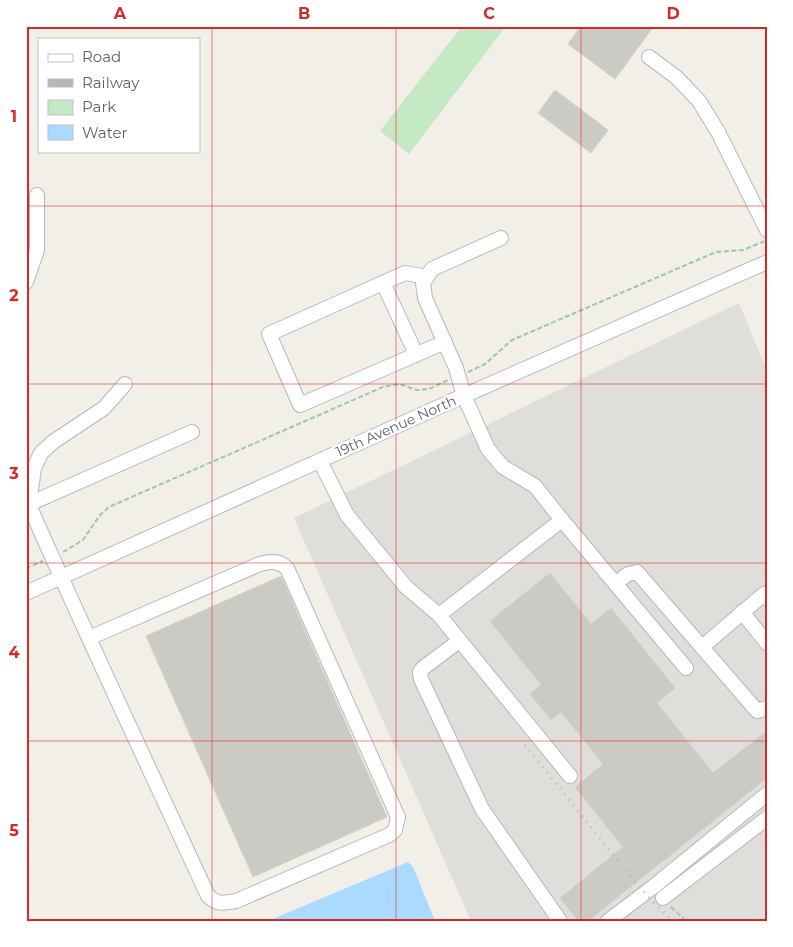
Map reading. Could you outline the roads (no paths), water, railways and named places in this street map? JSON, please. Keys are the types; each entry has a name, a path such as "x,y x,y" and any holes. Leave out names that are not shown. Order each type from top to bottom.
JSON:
{"street":[{"path":"649,57 676,76 699,100 718,132 767,230"},
{"path":"26,282 37,250 37,195"},
{"path":"501,238 432,269 423,283 425,298 445,342 464,396 494,458 503,468 535,486 686,668"},
{"name":"19th Avenue North","path":"26,593 767,262"},
{"path":"427,277 405,273 269,334 300,405 445,342"},
{"path":"383,283 416,354"},
{"path":"89,638 260,564 270,561 282,564 287,568 398,817 395,830 389,835 236,901 215,902 208,896 89,638 61,577 28,501 34,468 41,453 53,442 104,408 125,384"},
{"path":"28,501 192,432"},
{"path":"320,461 347,515 406,587 438,615 570,776"},
{"path":"438,615 562,520"},
{"path":"616,583 628,574 637,572 757,711 767,708"},
{"path":"702,647 764,594 767,598"},
{"path":"742,612 767,643"},
{"path":"459,641 423,668 420,672 421,679 482,809 560,921"},
{"path":"608,921 653,887 767,794"},
{"path":"663,898 767,818"}],"water":[{"path":"408,862 413,867 435,921 268,921"}],"railway":[{"path":"525,745 636,883 673,921"}]}
